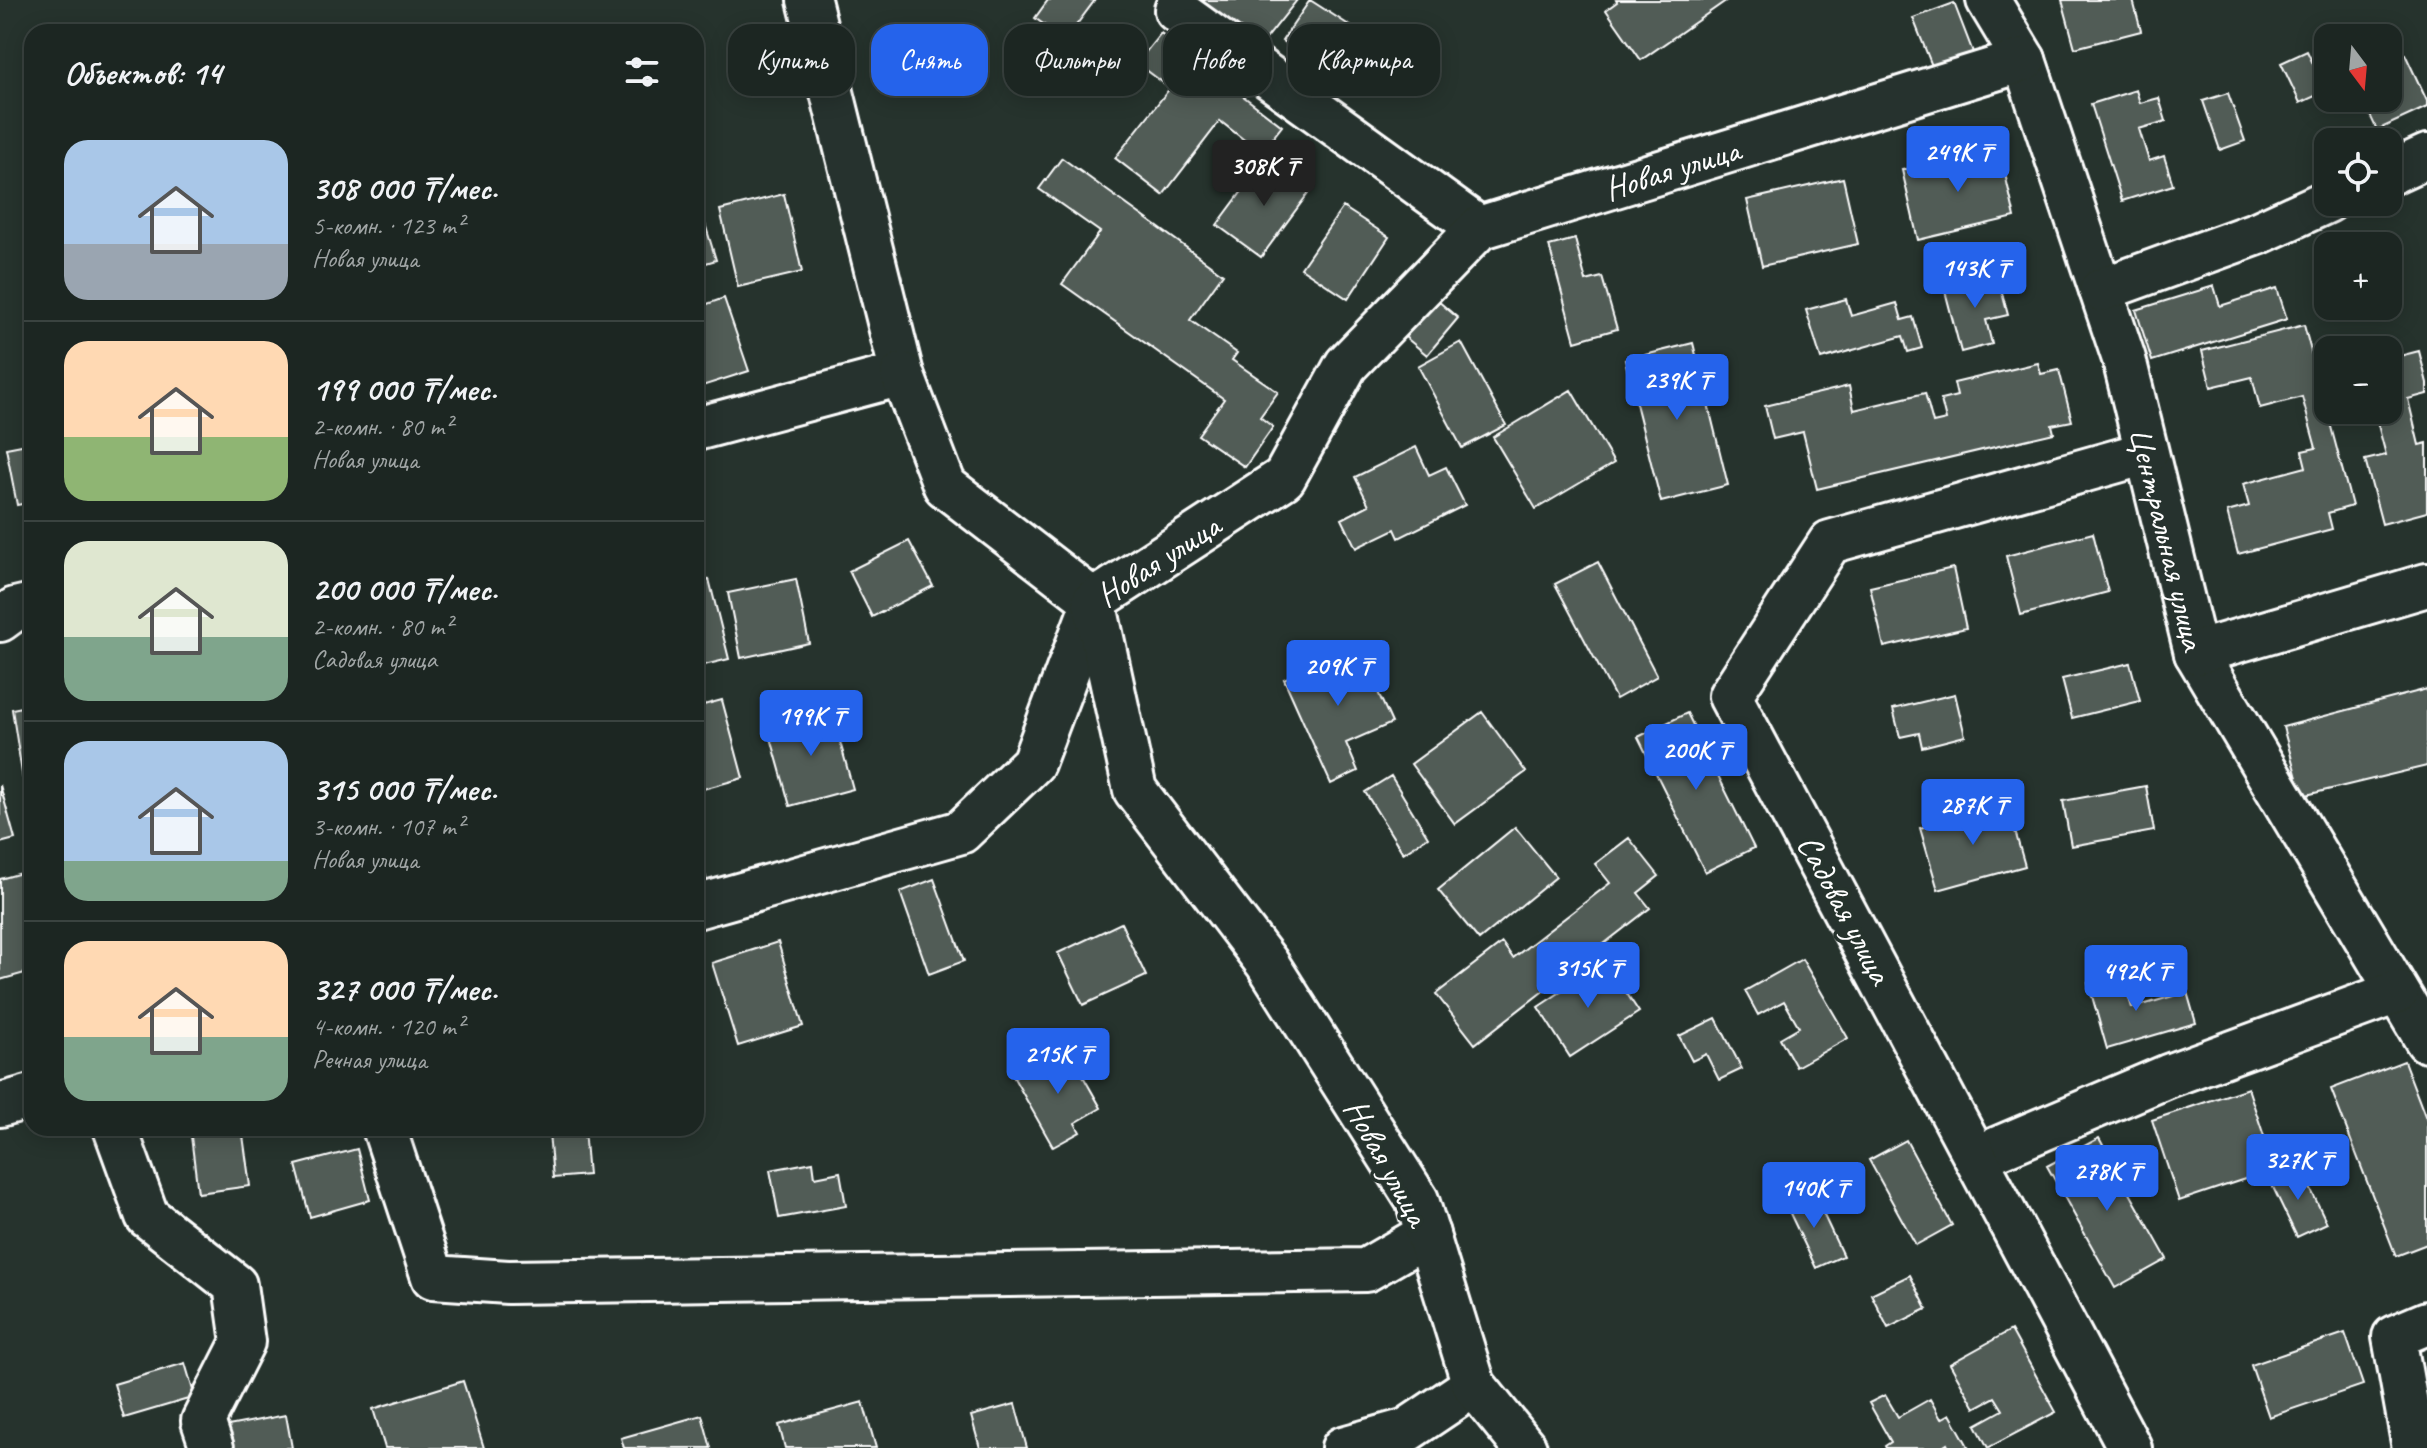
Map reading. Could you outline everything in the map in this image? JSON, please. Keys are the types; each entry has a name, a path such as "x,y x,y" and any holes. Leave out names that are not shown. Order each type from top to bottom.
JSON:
{"street":[{"path":"704,905 961,832 1033,763 1094,601 945,486 902,374 809,0"},
{"name":"Центральная улица","path":"1988,0 2024,60 2124,359 2196,653 2427,1041"},
{"path":"1176,10 1479,228"},
{"name":"Новая улица","path":"1525,1448 1474,1385 1417,1200 1267,963 1135,790 1094,601 1284,478 1346,365 1479,228 2024,60"},
{"path":"2402,168 2427,156"},
{"path":"2101,290 2258,233 2314,207"},
{"path":"704,427 902,374"},
{"name":"Садовая улица","path":"2130,1448 1730,696 1830,542 2146,453"},
{"path":"2196,653 2427,585"},
{"path":"0,620 15,609 24,607"},
{"path":"1977,1157 2168,1076 2397,992"},
{"path":"0,1105 24,1098"},
{"path":"118,1136 147,1216 235,1285 243,1342 203,1421 212,1448"},
{"path":"387,1136 433,1277 508,1282 1366,1270 1428,1234"},
{"path":"2414,1448 2394,1337 2427,1323"},
{"path":"1343,1448 1407,1430 1474,1385"}],"building":[{"path":"1048,0 1095,0 1077,24 1043,24 1035,18"},
{"path":"1196,0 1297,0 1272,32 1272,24 1228,24"},
{"path":"1310,0 1347,24 1294,24"},
{"path":"1616,0 1727,0 1641,60 1606,10"},
{"path":"2062,0 2133,0 2141,31 2075,48"},
{"path":"1954,3 1974,55 1934,71 1913,18"},
{"path":"1161,33 1163,35 1163,83 1147,71 1147,50"},
{"path":"2307,51 2314,66 2314,97 2300,103 2281,63"},
{"path":"2405,54 2427,107 2376,128 2369,112 2402,112 2402,55"},
{"path":"2136,90 2140,103 2159,98 2166,121 2139,129 2149,161 2164,156 2173,185 2122,201 2091,104"},
{"path":"2228,93 2245,141 2220,150 2203,101"},
{"path":"1164,96 1243,96 1282,126 1261,153 1220,121 1163,195 1115,158"},
{"path":"1999,148 2015,217 1918,240 1902,170"},
{"path":"1062,158 1223,274 1190,320 1237,353 1232,360 1278,392 1260,417 1273,427 1245,467 1198,435 1224,399 1062,284 1100,232 1039,189"},
{"path":"1266,159 1310,191 1261,257 1217,225"},
{"path":"1843,178 1858,244 1762,266 1747,200"},
{"path":"784,194 802,272 738,287 720,210"},
{"path":"1343,207 1389,237 1348,299 1301,268"},
{"path":"704,220 716,260 704,264"},
{"path":"1575,239 1586,281 1602,277 1617,329 1575,341 1549,246"},
{"path":"1997,274 2008,315 1986,320 1992,344 1961,352 1944,287"},
{"path":"2214,286 2220,306 2277,288 2287,319 2152,361 2136,310"},
{"path":"724,298 749,371 704,385 704,305"},
{"path":"1846,299 1851,316 1897,303 1902,320 1913,317 1922,348 1908,352 1903,336 1821,359 1806,310"},
{"path":"1437,300 1458,318 1427,355 1405,337"},
{"path":"2304,325 2314,363 2314,424 2330,424 2352,506 2328,513 2332,529 2238,554 2227,512 2249,506 2243,484 2306,467 2302,451 2316,448 2302,397 2260,408 2252,377 2211,387 2202,351"},
{"path":"1461,342 1506,425 1462,448 1418,366"},
{"path":"1693,343 1728,485 1661,502 1625,360"},
{"path":"2419,351 2427,383 2427,394 2408,399 2419,445 2427,443 2427,512 2382,524 2365,460 2386,455 2378,424 2402,424 2402,355"},
{"path":"2038,363 2041,374 2059,370 2072,421 2052,425 2054,433 1817,489 1803,432 1773,439 1765,406 1849,386 1854,410 1925,393 1933,423 1946,420 1941,400 1957,396 1954,383"},
{"path":"1571,390 1614,463 1536,509 1493,437"},
{"path":"24,445 24,504 17,505 6,448"},
{"path":"1416,447 1429,475 1446,467 1465,505 1399,538 1395,529 1356,548 1342,519 1369,505 1355,477"},
{"path":"2093,533 2108,592 2021,615 2006,556"},
{"path":"909,541 933,586 872,617 849,571"},
{"path":"1598,562 1657,676 1616,699 1555,584"},
{"path":"1953,568 1966,628 1884,647 1870,587"},
{"path":"709,579 729,659 704,665 704,580"},
{"path":"796,579 809,643 741,658 728,593"},
{"path":"1357,646 1392,723 1346,743 1358,771 1331,784 1284,679"},
{"path":"2130,663 2140,701 2072,718 2062,679"},
{"path":"2427,689 2427,766 2302,796 2283,727"},
{"path":"1955,694 1965,736 1922,747 1919,733 1900,737 1893,709"},
{"path":"722,700 743,778 704,789 704,705"},
{"path":"24,707 24,786 12,709"},
{"path":"831,709 853,789 790,806 768,727"},
{"path":"1482,712 1526,772 1455,824 1411,764"},
{"path":"1687,713 1754,848 1705,872 1638,737"},
{"path":"1391,776 1428,837 1403,853 1365,792"},
{"path":"0,785 15,839 0,843"},
{"path":"2146,786 2154,831 2071,846 2063,801"},
{"path":"2007,803 2025,866 1938,890 1920,828"},
{"path":"1515,827 1556,877 1479,940 1438,890"},
{"path":"1629,838 1659,876 1638,893 1650,908 1475,1044 1436,994 1502,943 1513,958 1610,883 1595,864"},
{"path":"24,872 24,973 0,980 0,879"},
{"path":"934,879 964,961 929,974 900,892"},
{"path":"1121,923 1146,976 1083,1005 1058,953"},
{"path":"778,942 803,1026 738,1046 712,963"},
{"path":"1802,959 1848,1038 1796,1067 1780,1038 1799,1027 1784,1001 1758,1015 1745,991"},
{"path":"1606,962 1639,1012 1570,1057 1538,1007"},
{"path":"2121,972 2132,1008 2187,992 2196,1023 2107,1049 2088,982"},
{"path":"1716,1018 1742,1069 1719,1080 1706,1054 1692,1061 1679,1036"},
{"path":"1067,1048 1101,1108 1075,1123 1080,1132 1053,1147 1014,1078"},
{"path":"2404,1061 2427,1121 2427,1244 2396,1256 2331,1089"},
{"path":"2248,1088 2275,1169 2179,1201 2152,1120"},
{"path":"191,1136 243,1136 250,1186 198,1193"},
{"path":"549,1136 585,1136 588,1175 553,1178"},
{"path":"2099,1138 2167,1259 2115,1288 2047,1166"},
{"path":"1906,1140 1952,1225 1916,1245 1869,1160"},
{"path":"357,1149 370,1200 310,1217 296,1165"},
{"path":"813,1162 815,1177 840,1172 846,1206 779,1218 770,1170"},
{"path":"2300,1167 2327,1223 2297,1237 2270,1181"},
{"path":"1813,1192 1843,1256 1816,1268 1786,1205"},
{"path":"1910,1275 1927,1309 1888,1328 1871,1294"},
{"path":"2011,1330 2056,1412 1988,1448 1976,1425 2003,1410 1995,1397 1975,1408 1950,1364"},
{"path":"2345,1333 2363,1385 2269,1417 2251,1365"},
{"path":"185,1363 195,1397 124,1418 114,1384"},
{"path":"463,1381 484,1448 385,1448 373,1409"},
{"path":"1885,1395 1898,1417 1930,1399 1941,1419 1950,1414 1968,1446 1949,1448 1947,1444 1941,1448 1886,1448 1891,1442 1869,1403"},
{"path":"863,1402 876,1448 785,1448 779,1425"},
{"path":"1015,1404 1027,1448 980,1448 971,1416"},
{"path":"286,1415 292,1448 232,1448 228,1426"},
{"path":"702,1415 711,1448 624,1448 621,1438"}]}
